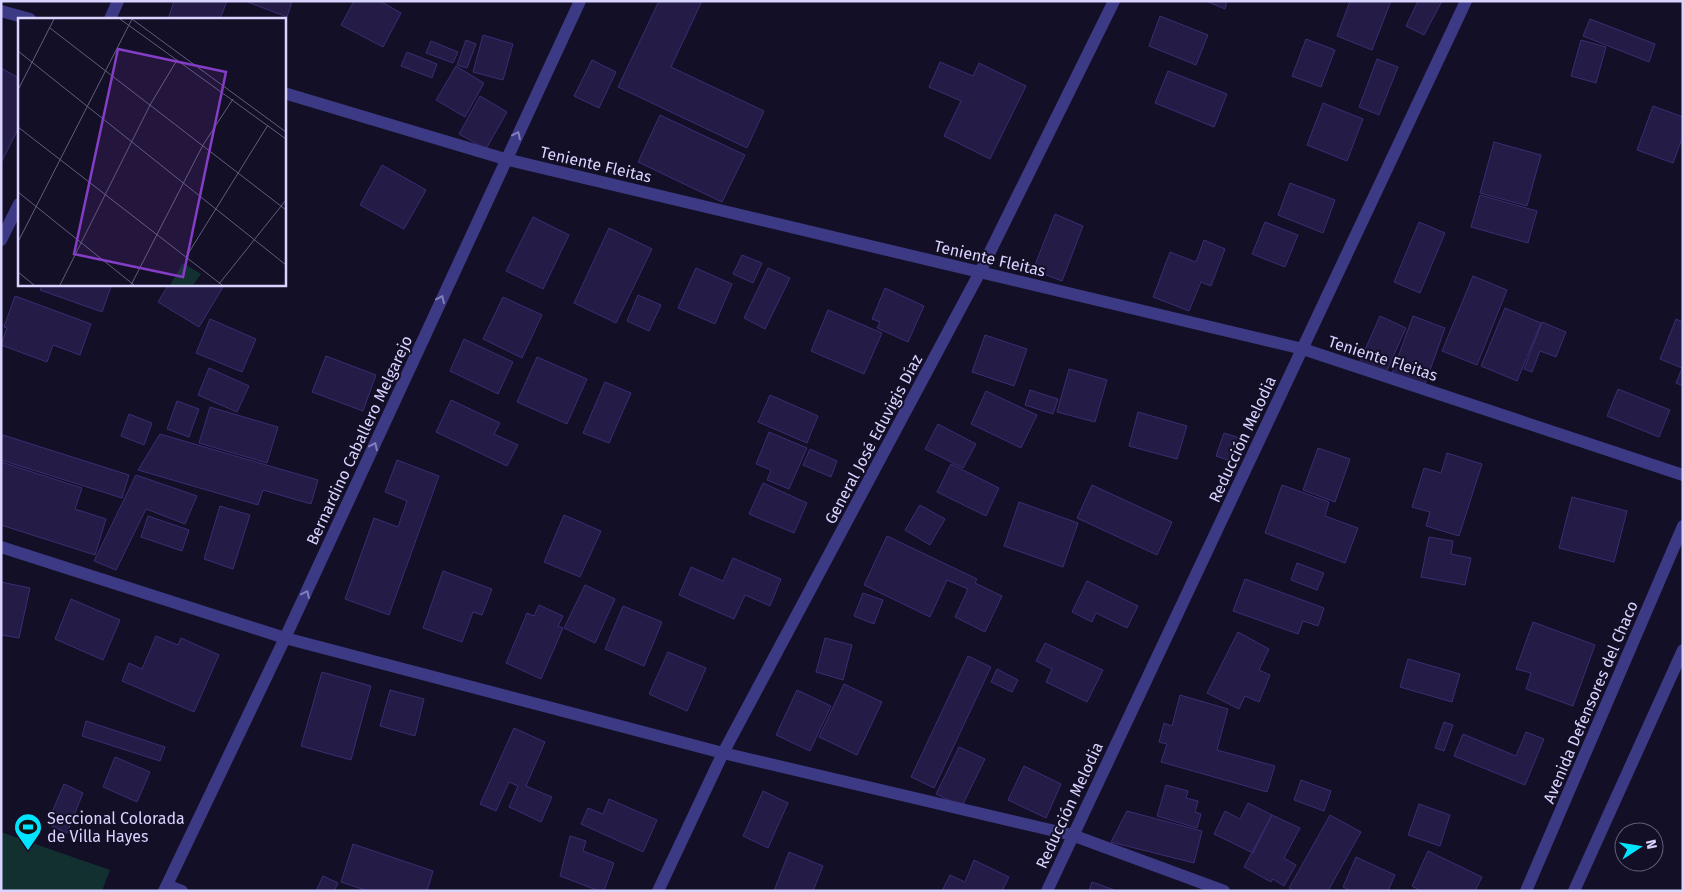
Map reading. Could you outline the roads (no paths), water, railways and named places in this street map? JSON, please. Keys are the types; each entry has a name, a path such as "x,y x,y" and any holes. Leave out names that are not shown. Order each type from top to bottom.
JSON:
{"street":[{"path":"110,18 118,1"},
{"name":"Bernardino Caballero Melgarejo","path":"165,888 285,638 580,1"},
{"name":"General José Eduvigis Díaz","path":"658,891 723,753 980,272 1114,1"},
{"name":"Reducción Melodia","path":"1047,891 1466,1"},
{"path":"1,11 26,18"},
{"name":"Teniente Fleitas","path":"285,93 506,160 1303,349 1683,475"},
{"path":"1,240 18,206"},
{"name":"Avenida Defensores del Chaco","path":"1526,891 1683,526"},
{"path":"1,547 285,638 723,753 1072,835 1224,891"},
{"path":"1574,891 1683,650"},
{"path":"165,888 182,891"}],"place":[{"name":"Seccional Colorada de Villa Hayes","path":"28,851"}]}
